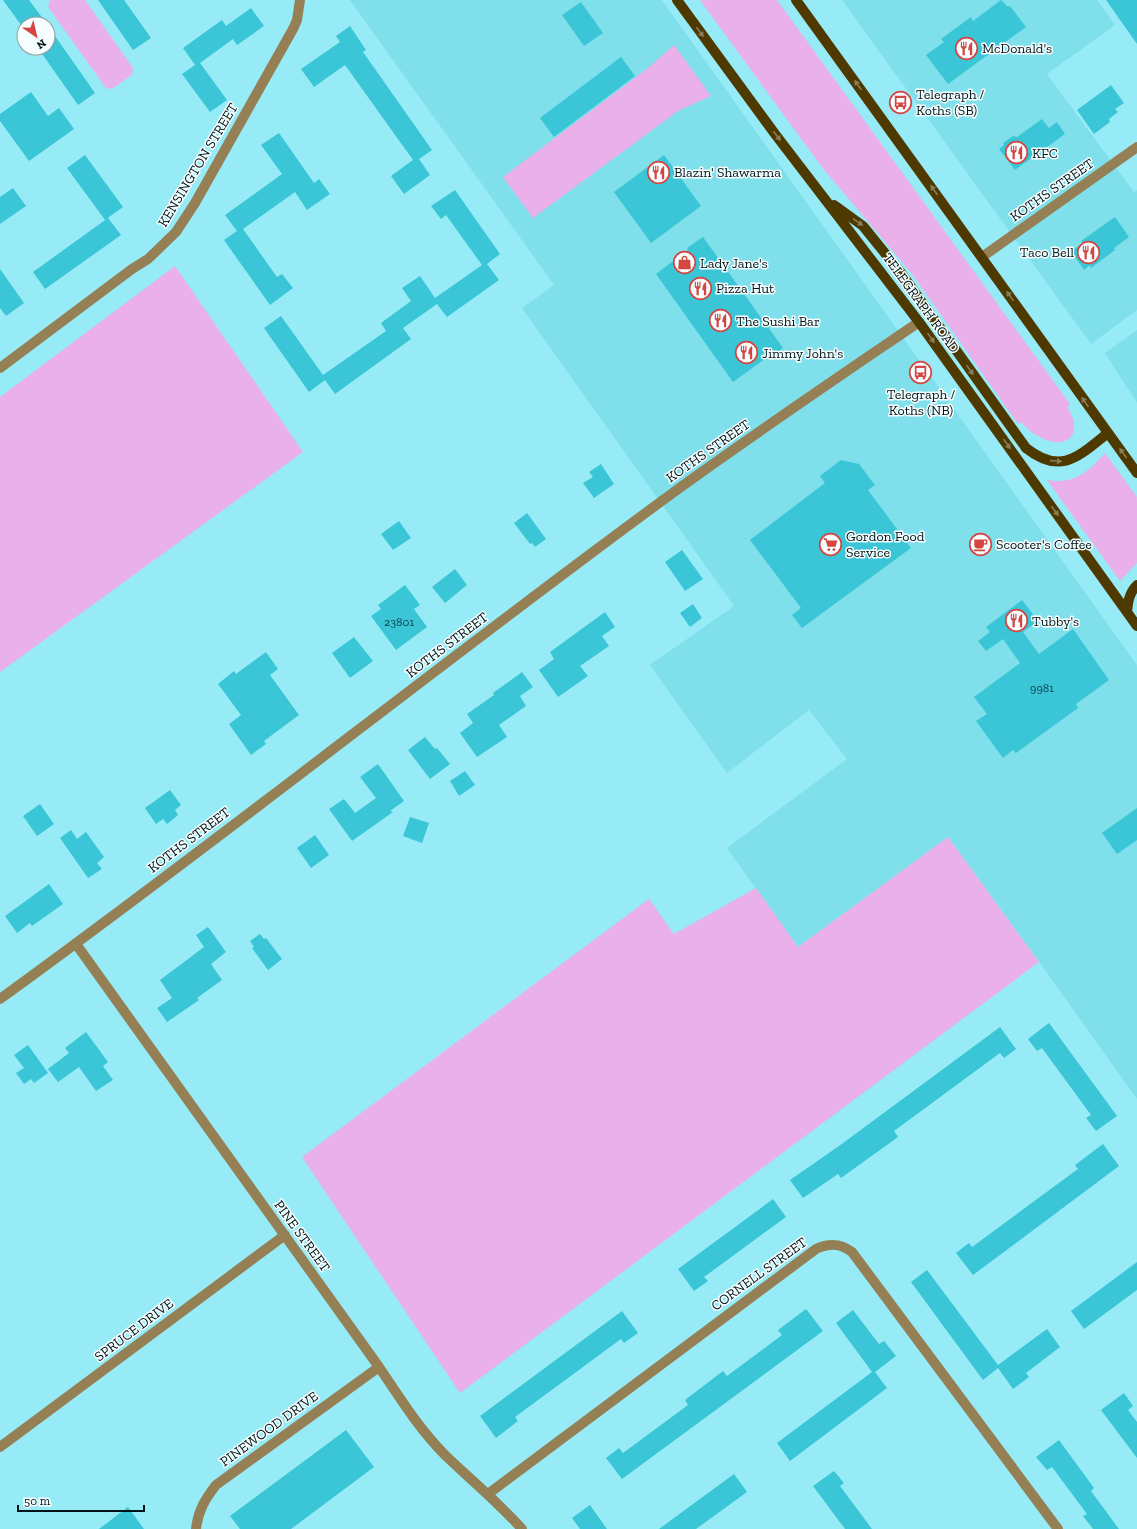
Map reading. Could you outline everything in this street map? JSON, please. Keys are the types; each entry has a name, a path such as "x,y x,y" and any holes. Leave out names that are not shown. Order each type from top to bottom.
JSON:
{"main road":[{"name":"TELEGRAPH ROAD","path":"677,0 775,134 919,322 1137,626"},
{"path":"796,0 1137,473"},
{"path":"826,200 863,226 902,273 1026,448 1042,459 1064,462 1076,457 1108,433"},
{"path":"1127,612 1129,597 1137,585"}],"street":[{"name":"KENSINGTON STREET","path":"0,368 132,269 148,259 176,232 195,203 293,29 297,20 300,0"},
{"name":"KOTHS STREET","path":"982,257 1137,147"},
{"name":"KOTHS STREET","path":"0,999 76,944 404,694 673,493 919,322"},
{"name":"PINE STREET","path":"76,944 417,1423 445,1455 488,1494 522,1529"},
{"name":"SPRUCE DRIVE","path":"0,1447 285,1236"},
{"name":"CORNELL STREET","path":"488,1494 816,1249 825,1245 839,1244 852,1252 1058,1529"},
{"name":"PINEWOOD DRIVE","path":"196,1529 197,1518 202,1505 216,1485 379,1368"}],"shaded area":[{"path":"50,0 85,0 133,68 132,75 112,89 106,88 56,18 56,16 48,7"},
{"path":"350,0 662,0 1137,665 1137,1099 948,837 798,947 727,848 847,759 809,710 727,773 650,665 734,606 522,308 554,285"},
{"path":"700,0 777,0 1070,404 1067,407 1072,417 1074,426 1073,433 1070,438 1057,442 1048,440 1033,433 1021,422 1018,424 912,274 821,166"},
{"path":"842,0 1097,0 1115,25 1047,74 1134,192 1137,190 1137,310 1091,344"},
{"path":"674,45 711,96 678,111 533,218 503,177 648,68"},
{"path":"175,266 303,452 0,672 0,397"},
{"path":"1137,330 1137,403 1105,353"},
{"path":"1105,453 1137,497 1137,563 1120,581 1047,480 1065,481 1080,476 1093,466"},
{"path":"948,837 1039,962 460,1393 302,1157 649,899 674,934 756,888 798,947"}],"building":[{"path":"3,0 29,0 41,16 16,16 16,18"},
{"path":"98,0 124,0 151,38 133,50"},
{"name":"McDonald's","path":"1001,0 1008,7 1010,6 1026,27 948,84 926,55 944,42 941,39 971,17 973,21"},
{"path":"1106,0 1137,0 1137,44"},
{"path":"581,2 603,33 584,46 562,15"},
{"path":"251,8 264,26 237,45 233,39 200,63 227,100 210,112 182,74 195,65 183,48 222,20 226,26"},
{"path":"350,26 366,50 363,52 432,150 419,159 430,175 404,194 391,176 413,160 345,65 314,87 301,69 340,42 336,36"},
{"path":"56,37 95,93 78,105 44,56 56,56"},
{"path":"621,57 635,76 554,137 540,118"},
{"path":"1111,85 1124,103 1115,109 1118,112 1109,119 1110,122 1094,134 1077,110"},
{"path":"31,92 48,116 59,108 74,129 29,161 0,121 0,114"},
{"path":"1042,119 1049,128 1057,122 1065,134 1015,170 999,149 1004,145 1003,143 1013,136 1017,137"},
{"path":"279,133 314,183 319,179 330,194 307,210 295,192 243,229 277,277 282,274 293,288 270,305 224,240 237,231 225,215 282,174 261,145"},
{"path":"85,155 123,207 105,220 67,168"},
{"path":"664,155 701,206 651,243 614,192"},
{"path":"13,188 26,206 0,224 0,197"},
{"path":"455,190 500,254 487,264 499,280 447,317 437,304 403,328 411,339 335,394 325,380 309,392 264,328 281,316 323,375 386,331 381,323 411,301 402,288 420,276 435,298 482,265 446,215 441,219 431,206"},
{"path":"1115,217 1129,237 1114,248 1115,250 1091,268 1090,265 1084,270 1071,251 1083,243 1081,241"},
{"path":"108,218 121,235 45,289 33,272"},
{"path":"703,237 783,348 767,360 766,358 733,382 656,274 688,250 687,248"},
{"path":"0,269 24,303 6,316 0,308"},
{"name":"Gordon Food Service","path":"841,460 859,464 875,485 868,490 911,548 802,628 792,615 801,608 750,540 825,483 820,476"},
{"path":"601,464 614,484 594,498 583,483 593,477 589,472"},
{"path":"527,513 546,539 535,547 532,543 530,544 514,523"},
{"path":"399,521 411,538 393,550 381,534"},
{"path":"682,550 703,579 685,591 665,562"},
{"path":"455,569 467,585 445,603 432,587"},
{"path":"405,585 420,605 414,609 427,627 396,650 371,616 381,609 378,605"},
{"path":"1022,600 1038,621 1023,632 1039,654 1073,629 1109,680 1076,704 1078,708 1016,753 1013,750 1003,758 976,721 987,714 974,697 1020,663 1003,639 986,651 978,641 990,632 986,627"},
{"path":"693,604 702,618 690,627 680,613"},
{"path":"605,612 615,627 602,636 609,646 580,666 588,676 558,697 539,670 554,659 550,652"},
{"path":"354,637 373,661 350,678 332,653"},
{"path":"266,652 278,669 270,675 299,715 264,741 266,744 251,755 229,724 241,715 218,684 234,671 236,674"},
{"path":"522,672 533,687 520,696 526,706 499,725 507,737 477,757 460,733 473,723 467,714 494,695 493,693"},
{"path":"425,737 435,749 437,748 450,764 430,779 408,750"},
{"path":"378,764 404,801 390,811 393,812 352,841 329,809 344,799 355,813 376,798 360,777"},
{"path":"465,771 475,785 459,796 450,781"},
{"path":"170,790 181,805 175,810 178,815 167,824 163,819 156,824 145,808"},
{"path":"40,804 54,824 37,836 23,816"},
{"path":"1137,808 1137,840 1117,854 1102,833"},
{"path":"410,817 429,823 422,843 403,836"},
{"path":"71,830 77,839 86,832 104,857 97,863 102,869 88,878 60,838"},
{"path":"315,835 329,855 311,868 297,848"},
{"path":"49,884 63,904 32,926 30,923 17,933 5,916"},
{"path":"208,927 226,952 211,964 222,980 197,998 199,1000 167,1022 157,1008 172,998 160,980 204,947 196,935"},
{"path":"260,934 264,939 266,938 282,959 268,970 252,948 254,947 250,941"},
{"path":"1049,1023 1117,1116 1096,1131 1086,1118 1091,1115 1042,1048 1037,1051 1028,1039"},
{"path":"1000,1027 1016,1049 1004,1058 1000,1053 894,1131 898,1137 841,1178 838,1174 803,1198 790,1180 839,1146"},
{"path":"86,1032 108,1062 103,1066 113,1080 96,1091 79,1067 58,1082 48,1069 69,1053 65,1048"},
{"path":"28,1045 48,1073 34,1083 31,1079 24,1084 16,1073 24,1068 14,1055"},
{"path":"1103,1144 1119,1166 973,1275 956,1253 969,1243 972,1247 1078,1169 1075,1165"},
{"path":"773,1199 786,1217 704,1277 708,1281 694,1291 678,1269"},
{"path":"1137,1262 1137,1290 1084,1329 1071,1311"},
{"path":"927,1270 998,1365 1047,1329 1060,1347 1026,1373 1029,1377 1013,1389 998,1368 983,1380 911,1282"},
{"path":"806,1309 823,1331 622,1479 606,1458 619,1448 623,1453 688,1405 685,1400 723,1371 727,1376 782,1335 778,1330"},
{"path":"853,1310 879,1344 884,1341 896,1356 875,1372 887,1388 790,1461 777,1443 872,1372 836,1323"},
{"path":"622,1311 638,1333 624,1343 621,1339 515,1417 518,1421 496,1438 480,1416"},
{"path":"1124,1393 1133,1406 1128,1410 1137,1422 1137,1458 1101,1410"},
{"path":"346,1430 374,1467 291,1529 240,1529 230,1516"},
{"path":"1059,1440 1094,1488 1091,1491 1119,1529 1093,1529 1083,1516 1087,1514 1052,1467 1047,1470 1036,1457"},
{"path":"834,1471 844,1483 840,1486 872,1529 845,1529 813,1486"},
{"path":"734,1474 747,1492 696,1529 659,1529"},
{"path":"590,1505 607,1529 580,1529 572,1518"},
{"path":"128,1507 144,1529 99,1529"}],"place":[{"name":"McDonald's","path":"966,48"},
{"name":"Telegraph / Koths (SB)","path":"901,102"},
{"name":"KFC","path":"1016,153"},
{"name":"Blazin' Shawarma","path":"659,172"},
{"name":"Taco Bell","path":"1089,252"},
{"name":"Lady Jane's","path":"685,263"},
{"name":"Pizza Hut","path":"701,288"},
{"name":"The Sushi Bar","path":"721,321"},
{"name":"Jimmy John's","path":"746,353"},
{"name":"Telegraph / Koths (NB)","path":"921,372"},
{"name":"Gordon Food Service","path":"831,544"},
{"name":"Scooter's Coffee","path":"981,544"},
{"name":"Tubby's","path":"1016,621"}]}
